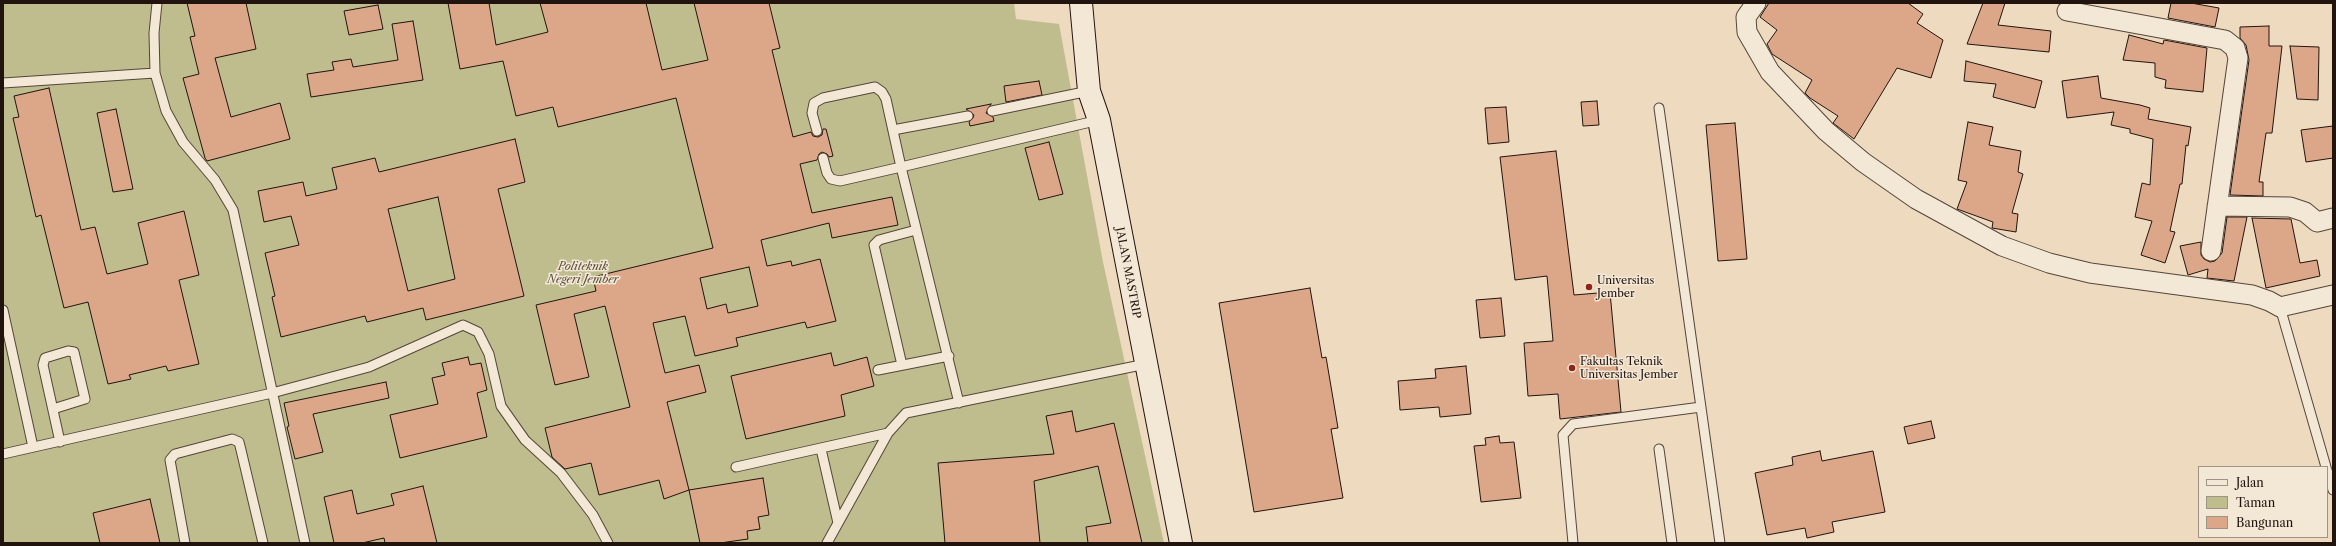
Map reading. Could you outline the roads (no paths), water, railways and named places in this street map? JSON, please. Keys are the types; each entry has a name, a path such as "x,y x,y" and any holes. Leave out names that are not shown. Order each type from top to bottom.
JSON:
{"main road":[{"name":"JALAN MASTRIP","path":"1081,3 1089,91 1099,120 1181,543"}],"street":[{"path":"1756,3 1746,18 1745,25 1747,32 1770,72 1826,130 1863,162 1916,199 2002,246 2049,263 2090,272 2252,295 2280,307 2333,295"},
{"path":"2068,11 2225,40 2235,48 2238,58 2211,251"},
{"path":"2217,206 2290,207 2305,212 2317,222 2333,218"}],"lane":[{"path":"157,3 154,33 155,73 166,111 183,142 215,180 232,210 305,543"},
{"path":"3,83 155,73"},
{"path":"817,131 812,113 814,103 823,98 875,87 882,92 886,99 916,230 949,356 959,403"},
{"path":"992,111 1089,91"},
{"path":"1659,108 1720,543"},
{"path":"893,130 968,116"},
{"path":"823,158 827,173 831,179 840,181 1099,120"},
{"path":"902,365 874,245 879,240 916,230"},
{"path":"2280,307 2326,466"},
{"path":"3,310 34,447"},
{"path":"3,454 272,393 369,366 463,325 478,332 489,354 502,406 525,440 561,473 593,515 608,543"},
{"path":"53,409 85,399 74,352 68,351 45,358 43,365 60,442"},
{"path":"878,370 949,356"},
{"path":"826,543 888,433 906,413 1146,364"},
{"path":"1572,543 1563,435 1573,424 1701,407"},
{"path":"736,467 888,433"},
{"path":"185,543 170,460 175,454 232,439 239,442 263,543"},
{"path":"821,448 838,523"},
{"path":"1659,449 1672,543"},
{"path":"2328,472 2333,490"}],"place":[{"name":"Universitas Jember","path":"1589,287"},
{"name":"Fakultas Teknik Universitas Jember","path":"1572,368"}],"park label":[{"name":"Politeknik Negeri Jember","path":"583,273"}]}
